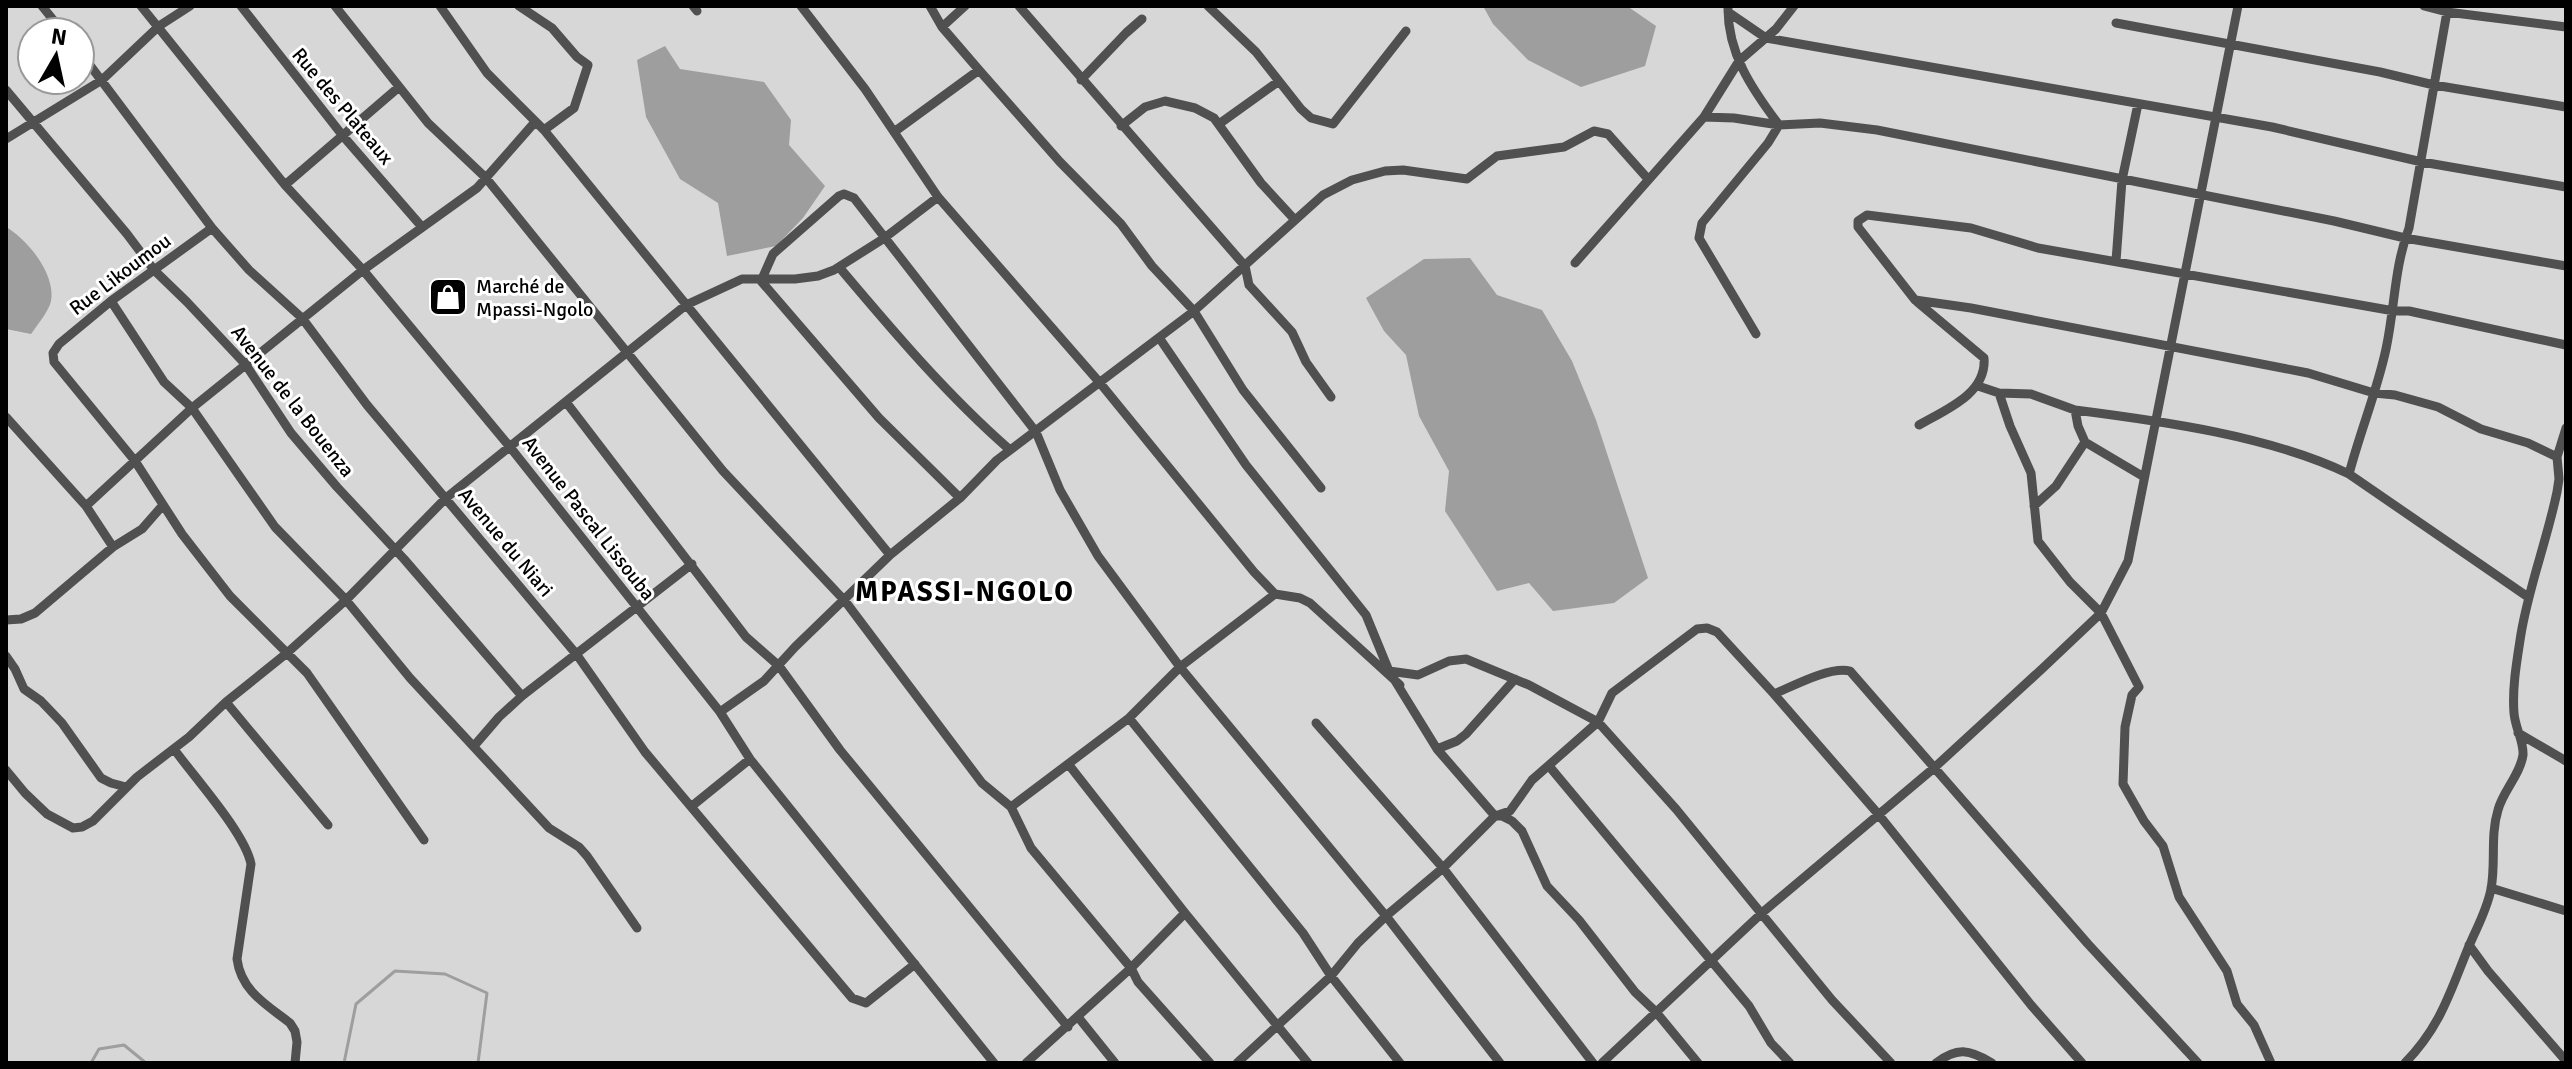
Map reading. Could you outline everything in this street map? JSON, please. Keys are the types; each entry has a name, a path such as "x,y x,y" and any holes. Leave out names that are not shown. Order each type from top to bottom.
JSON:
{"street":[{"name":"Avenue Pascal Lissouba","path":"141,6 285,185 363,270 510,447 720,712 750,759 994,1063"},
{"path":"6,139 102,80 159,26 190,6"},
{"name":"Rue des Plateaux","path":"241,6 343,136 422,227"},
{"path":"440,6 487,73 544,130 890,555"},
{"path":"519,6 552,28 588,65 574,108 544,130"},
{"path":"801,6 865,89 938,197 1100,383 1275,594 1310,603 1400,685"},
{"path":"930,6 942,27 979,70 1060,162 1121,224 1152,266 1194,311 1243,390 1321,488"},
{"path":"942,27 965,6"},
{"path":"1019,6 1245,266 1249,285 1292,332 1306,362 1331,397"},
{"path":"1208,6 1256,52 1311,118 1333,124 1406,31"},
{"path":"1575,263 1704,117 1739,61 1766,38 1794,6"},
{"path":"1602,1063 1763,912 1934,768 2101,613 2128,561 2238,6"},
{"path":"2424,6 2566,27"},
{"path":"339,7 428,123 486,178 723,471 845,601 982,783 1011,807 1031,848 1131,968 1138,982 1210,1063"},
{"path":"1728,9 1766,38 2316,136 2422,162 2566,187"},
{"path":"1728,9 1728,26 1745,78 1779,125"},
{"path":"2349,474 2374,393 2394,311 2397,261 2422,162 2448,9"},
{"path":"1081,80 1142,19"},
{"path":"2116,23 2434,85 2566,107"},
{"path":"894,132 979,70"},
{"name":"Avenue du Niari","path":"96,72 212,228 249,270 302,318 367,405 577,655 645,752 852,998 866,1003 915,964"},
{"path":"1219,124 1279,81"},
{"path":"285,185 399,87"},
{"name":"Avenue de la Bouenza","path":"6,90 154,270 246,365 291,433 522,696"},
{"path":"1121,126 1145,107 1165,101 1195,108 1214,118 1261,183 1295,220"},
{"path":"2116,261 2122,180 2138,104"},
{"path":"1704,117 1779,125 1820,123 1877,130 2334,221 2405,238 2566,266"},
{"path":"86,506 192,408 302,318 363,270 465,198 535,122"},
{"path":"1756,334 1699,238 1699,230 1779,125"},
{"path":"720,712 749,694 890,555 960,498 1010,450 1160,339 1323,195 1352,180 1385,171 1403,170 1467,179 1497,156 1564,147 1594,131 1608,134 1648,179"},
{"path":"761,281 773,254 844,194 854,198 1036,432 1060,490 1098,556 1180,667 1386,916 1500,1063"},
{"path":"6,770 47,814 73,828 93,821 126,787 346,600 446,498 686,305 742,279 761,281 818,276 839,267 883,239 938,197"},
{"path":"1919,425 1978,386 1985,367 1984,358 1915,300 1858,227 1861,217 1867,215 1957,225 2038,248 2394,311 2409,311 2566,345"},
{"name":"Rue Likoumou","path":"135,461 54,362 53,353 59,344 111,301 212,228"},
{"path":"839,267 977,422 1010,450"},
{"path":"761,281 879,418 960,498"},
{"path":"1915,300 2285,367 2374,393 2395,395 2438,407 2481,429 2560,455"},
{"path":"111,301 164,382 192,408 275,527 346,600 410,678 549,828 579,847 637,928"},
{"path":"1160,339 1246,465 1366,615 1389,671 1437,749 1495,816 1512,821 1522,831 1547,886 1588,930 1635,992 1656,1012 1698,1063"},
{"path":"1978,386 1999,393 2031,394 2075,410 2155,420 2298,453 2349,474 2528,597"},
{"path":"1999,393 2031,473 2038,541 2070,582 2101,613 2139,687 2132,695 2125,727 2123,784 2144,821 2163,846 2179,897 2227,971 2237,1004 2254,1025 2271,1063"},
{"path":"566,402 746,637 779,666 840,750 1068,1027"},
{"path":"2075,410 2085,442 2144,477"},
{"path":"6,417 86,506 113,547"},
{"path":"2405,1063 2437,1021 2450,998 2469,945 2484,916 2491,888 2498,810 2523,757 2513,696 2528,597 2557,492 2566,428"},
{"path":"2034,506 2056,486 2085,442"},
{"path":"135,461 163,505 230,596 321,692 424,840"},
{"path":"6,620 21,619 35,613 113,547 142,529 163,505"},
{"path":"474,746 522,696 692,564"},
{"path":"1011,807 1129,718 1180,667 1275,594"},
{"path":"1237,1063 1331,976 1386,916 1443,868 1495,816 1510,811 1532,780 1598,722 1612,693 1697,629 1707,628 1717,632 1879,815 2031,1005 2082,1063"},
{"path":"6,656 24,689 62,723 101,778 126,787"},
{"path":"1389,671 1418,675 1449,661 1466,659 1515,679 1598,722 1763,912 1832,1000 1891,1063"},
{"path":"1774,694 1830,672 1841,669 1850,671 2088,944 2198,1063"},
{"path":"1437,749 1466,734 1515,679"},
{"path":"226,702 328,825"},
{"path":"1129,718 1303,933 1331,976 1400,1063"},
{"path":"1316,723 1443,868 1593,1063"},
{"path":"2518,733 2566,761"},
{"path":"174,749 234,828 249,854 251,864 237,959 239,973 245,986 290,1023 295,1031 295,1063"},
{"path":"692,806 750,759"},
{"path":"1069,765 1308,1063"},
{"path":"1549,766 1749,1006 1771,1043 1790,1063"},
{"path":"2491,888 2566,911"},
{"path":"1026,1063 1131,968 1185,913"},
{"path":"2469,945 2566,1061"},
{"path":"1078,1017 1115,1063"},
{"path":"1936,1063 1951,1052 1965,1051 1992,1063"}],"shaded area":[{"path":"6,6 2566,6 2566,1063 6,1063"},
{"path":"1483,6 1627,6 1656,26 1645,66 1581,87 1528,60 1493,24"},
{"path":"665,46 680,69 764,82 791,120 789,145 825,186 803,218 776,246 727,256 718,203 680,179 646,117 637,60"},
{"path":"6,227 31,249 49,280 50,305 31,334 6,329"},
{"path":"1470,258 1497,295 1542,310 1572,361 1596,420 1648,578 1614,603 1553,611 1529,583 1497,591 1445,511 1449,471 1419,416 1406,355 1384,331 1366,298 1424,259"}],"waterway":[{"path":"344,1063 356,1004 395,971 445,974 487,993 478,1063"},
{"path":"91,1063 99,1049 124,1045 146,1063"}],"place":[{"name":"Marché de Mpassi-Ngolo","path":"448,297"}],"district":[{"name":"MPASSI-NGOLO","path":"965,591"}]}
